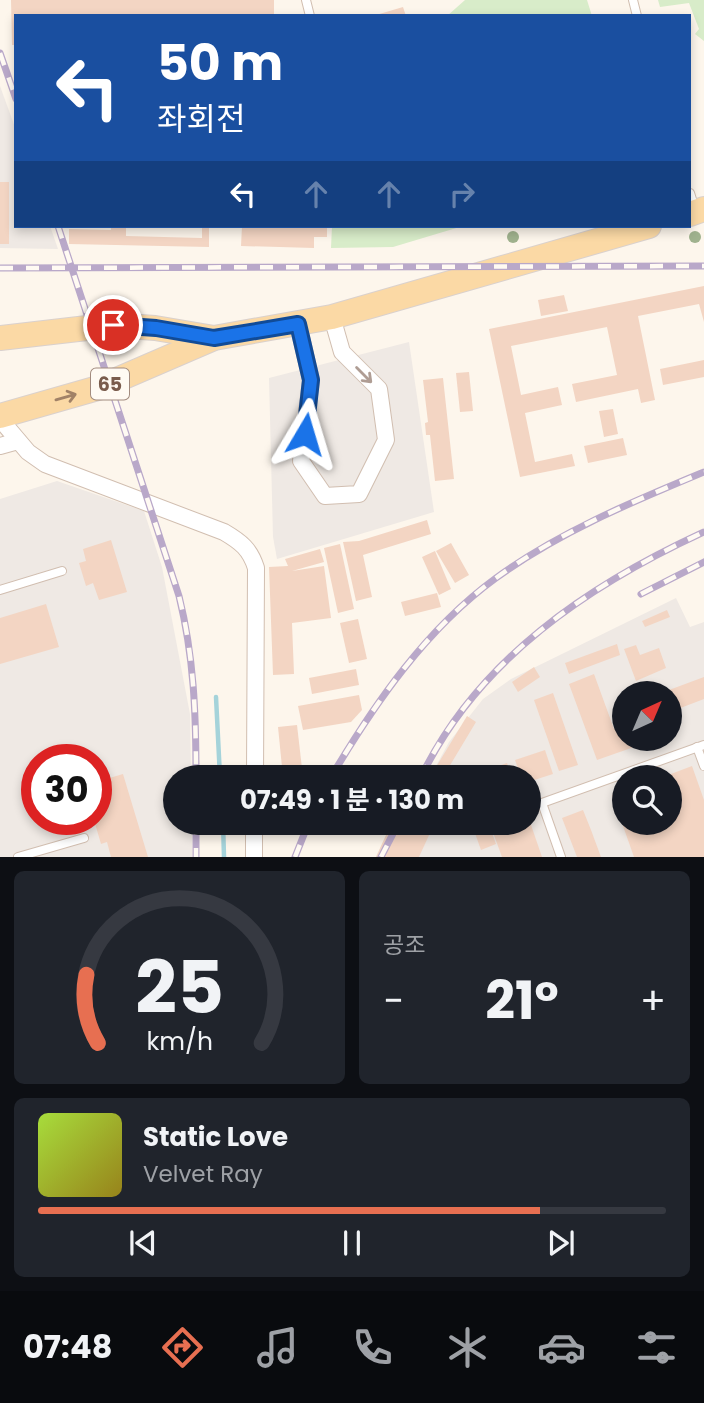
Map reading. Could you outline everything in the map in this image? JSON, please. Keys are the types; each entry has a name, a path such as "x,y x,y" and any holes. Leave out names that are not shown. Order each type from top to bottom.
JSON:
{"main road":[{"name":"65","path":"0,418 98,388 214,338 332,317 642,228"},
{"name":"65","path":"0,338 113,325 156,328 214,338"}],"street":[{"path":"298,324 311,380 301,461 325,496 359,494 386,440 379,389 342,352 332,317"},
{"path":"0,418 18,441 45,464 224,532 244,545 252,554 256,568 255,765"},
{"path":"0,446 18,441"},
{"path":"254,835 254,857"}],"lane":[{"path":"0,590 62,572"},
{"path":"561,857 542,803 701,746 704,766"},
{"path":"18,857 84,838"}],"shaded area":[{"path":"0,86 14,124 14,228 51,228 58,249 0,248"},
{"path":"409,342 434,512 277,559 273,537 269,378"},
{"path":"57,481 144,511 162,567 190,714 191,765 163,765 163,835 192,835 192,857 0,857 0,499"},
{"path":"676,598 690,627 704,622 704,857 376,857 386,835 541,835 541,765 437,765 449,742 483,699 511,679"}],"green space":[{"path":"465,0 587,0 591,14 449,14"},
{"path":"658,0 704,0 704,41 695,34 699,29 689,3 660,7"},
{"path":"332,228 456,228 393,247 331,248"}],"building":[{"path":"11,0 274,0 274,14 14,14 12,45"},
{"path":"403,7 405,14 379,14"},
{"path":"0,182 9,182 9,244 0,244"},
{"path":"126,228 126,236 202,238 202,228 209,228 209,247 69,244 69,229"},
{"path":"242,228 327,228 327,237 314,237 314,248 241,246"},
{"path":"704,286 704,322 699,304 638,316 655,400 641,403 638,389 576,402 572,384 617,375 607,327 511,346 521,395 558,387 562,405 525,413 535,462 572,454 575,466 520,477 489,329"},
{"path":"564,295 568,311 541,316 538,300"},
{"path":"704,360 704,377 663,385 660,369"},
{"path":"469,372 473,411 460,412 456,373"},
{"path":"443,378 454,479 435,481 430,435 426,435 425,423 428,422 423,380"},
{"path":"613,409 618,434 604,437 599,411"},
{"path":"623,438 627,455 588,463 584,446"},
{"path":"427,520 431,534 363,555 372,597 356,601 343,542 359,541"},
{"path":"111,540 127,592 99,600 93,583 86,586 79,563 86,561 83,549"},
{"path":"451,543 469,575 455,583 436,551"},
{"path":"340,544 354,609 338,613 324,548"},
{"path":"320,549 324,562 292,571 324,566 331,618 292,623 294,674 273,675 269,567 288,566 285,559"},
{"path":"435,551 451,589 439,595 422,557"},
{"path":"437,593 441,607 405,616 401,602"},
{"path":"46,604 59,647 0,664 0,618"},
{"path":"667,610 670,617 645,627 642,621"},
{"path":"358,619 367,659 349,663 340,623"},
{"path":"617,644 620,655 569,674 565,663"},
{"path":"636,645 640,655 659,648 666,668 636,681 624,649"},
{"path":"534,667 540,677 518,692 512,682"},
{"path":"356,669 359,685 312,694 309,678"},
{"path":"594,674 612,724 612,751 623,751 597,760 569,684"},
{"path":"704,677 704,699 682,707 682,685"},
{"path":"553,693 578,765 559,771 534,700"},
{"path":"359,695 362,710 351,722 303,730 298,706"},
{"path":"467,716 476,722 450,765 437,765"},
{"path":"297,725 302,765 282,765 278,727"},
{"path":"545,750 553,774 541,778 541,765 517,765 515,760"},
{"path":"692,766 704,800 704,857 634,857 626,835 682,835 682,770"},
{"path":"123,774 148,857 111,857 107,842 101,844 98,835 112,835 112,777"},
{"path":"583,810 601,857 577,857 562,818"},
{"path":"386,835 429,835 419,857 376,857"},
{"path":"476,835 493,835 496,844 481,850"},
{"path":"494,835 534,835 542,857 502,857"}],"waterway":[{"path":"216,697 219,765"},
{"path":"223,835 224,857"}],"railway":[{"path":"0,53 14,93"},
{"path":"59,228 179,596 193,686 196,765"},
{"path":"0,268 704,266"},
{"path":"338,765 365,722 404,669 447,620 471,598 520,561 545,546 623,507 704,472"},
{"path":"428,765 473,696 505,662 541,630 619,576 704,532"},
{"path":"641,594 704,562"},
{"path":"196,835 196,857"},
{"path":"295,857 304,835"},
{"path":"381,857 392,835"}],"route":[{"path":"113,325 156,328 214,338 298,324 311,380 305,434"}]}
